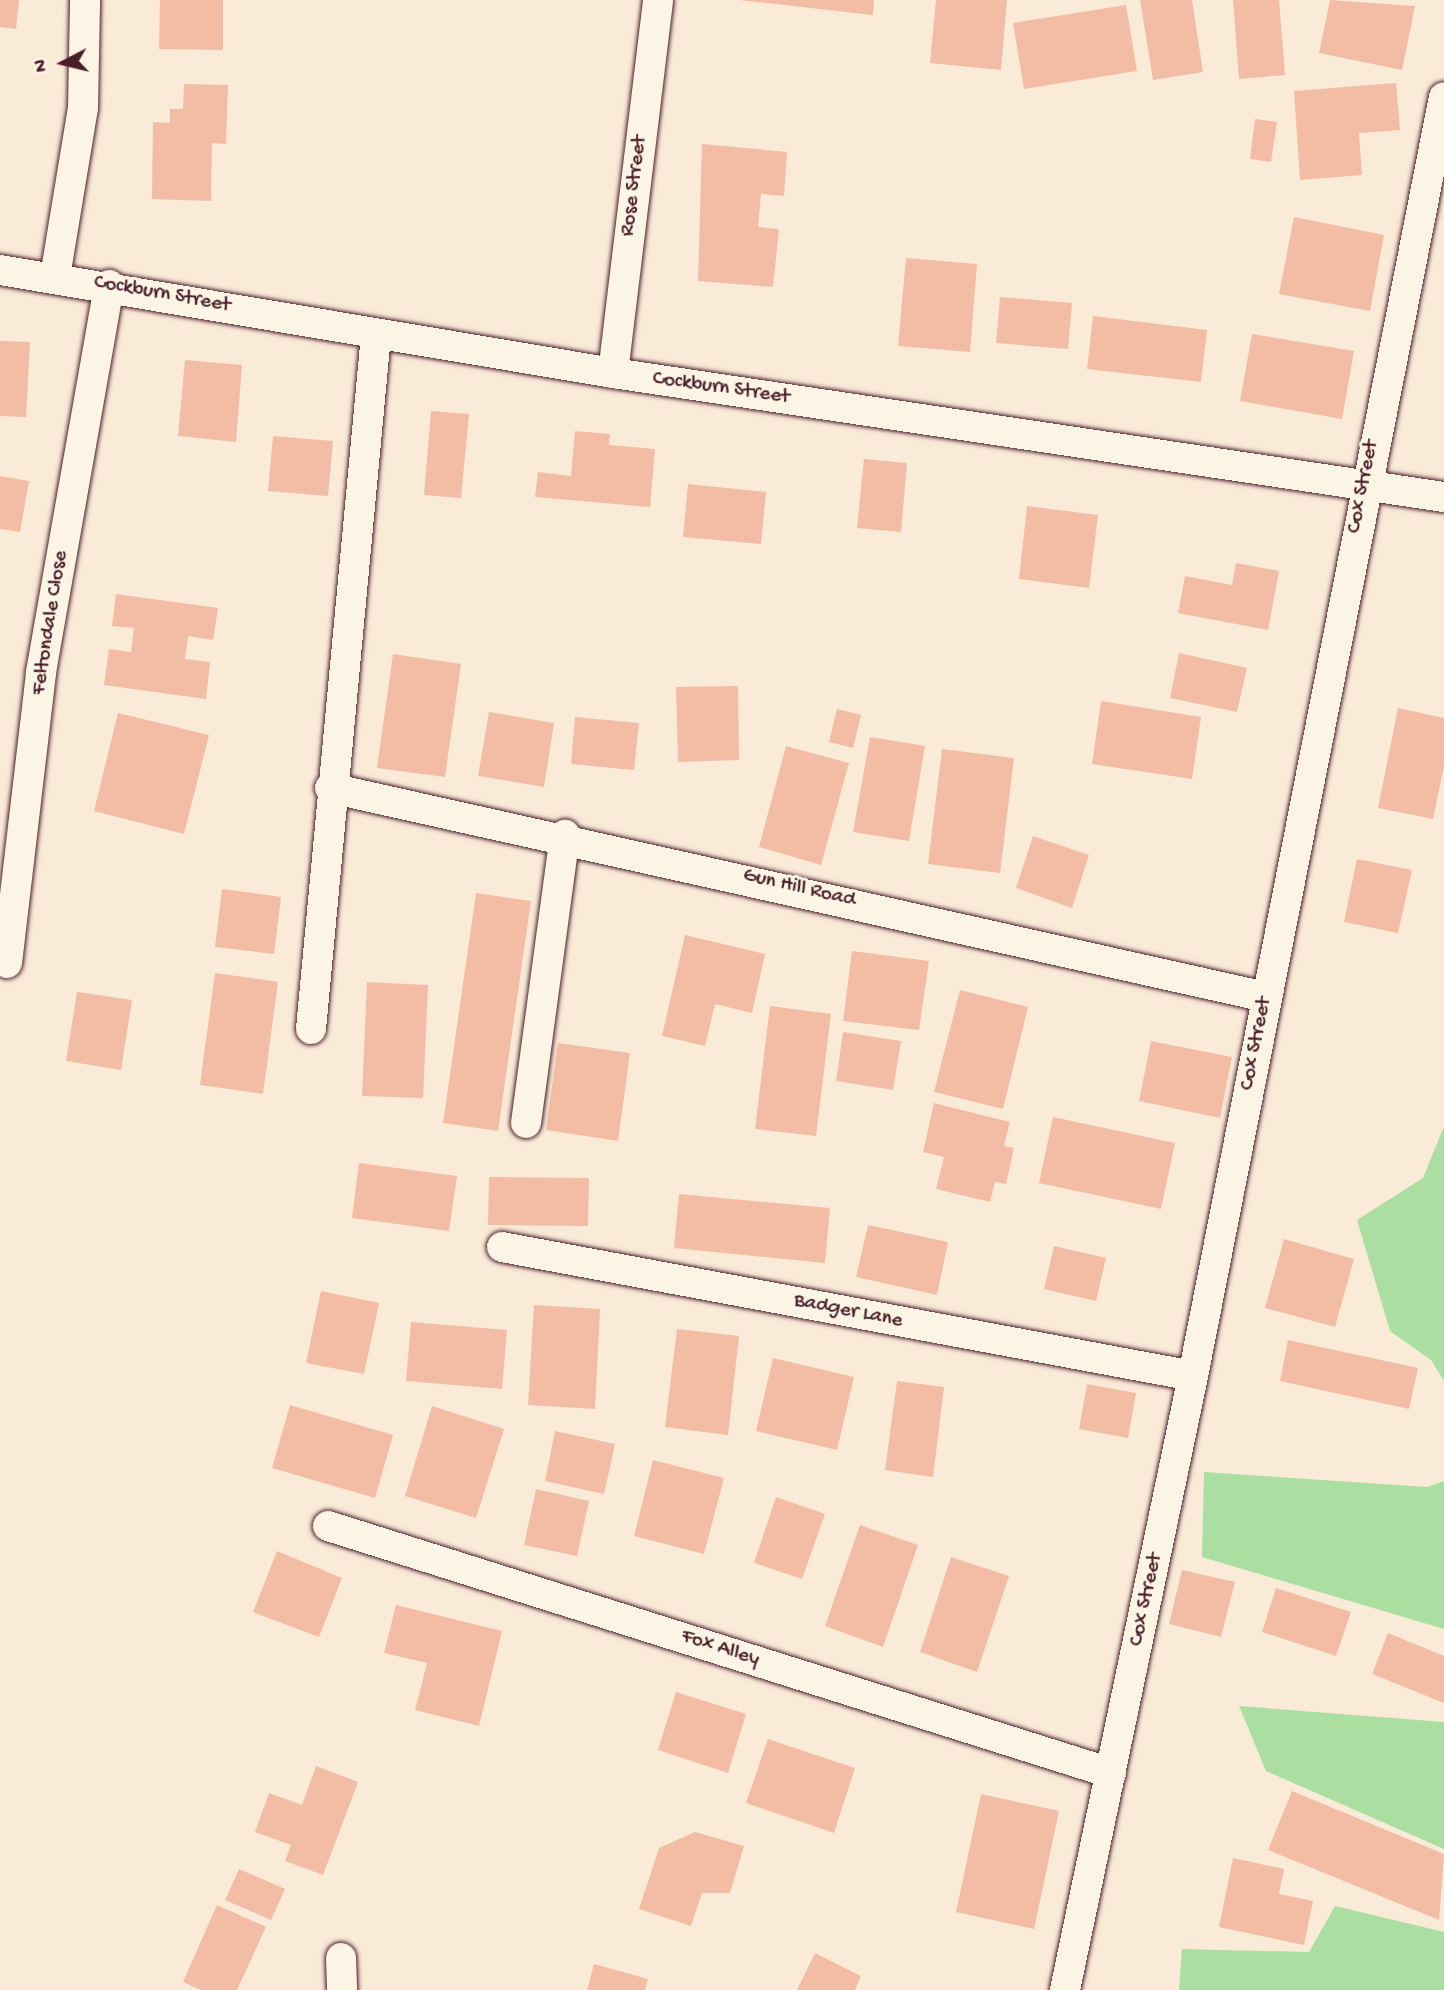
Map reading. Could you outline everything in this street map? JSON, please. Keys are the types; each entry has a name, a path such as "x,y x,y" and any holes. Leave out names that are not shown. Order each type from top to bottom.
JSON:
{"street":[{"path":"55,277 83,108 85,0"},
{"name":"Rose Street","path":"613,373 657,0"},
{"name":"Cox Street","path":"1065,1990 1193,1376 1364,485 1444,97"},
{"name":"Cockburn Street","path":"0,270 108,285 376,335 613,373 1444,497"},
{"name":"Feltondale Close","path":"7,963 41,672 108,285"},
{"path":"311,1029 330,788 376,335"},
{"name":"Gun Hill Road","path":"330,788 565,835 1266,997"},
{"path":"526,1123 565,835"},
{"name":"Badger Lane","path":"502,1247 1193,1376"},
{"name":"Fox Alley","path":"328,1526 1111,1773"},
{"path":"341,1958 342,1990"}],"green space":[{"path":"1444,1126 1444,1381 1431,1360 1390,1331 1357,1220 1423,1178"},
{"path":"1204,1472 1427,1487 1444,1481 1444,1629 1202,1557"},
{"path":"1239,1706 1444,1722 1444,1849 1266,1771"},
{"path":"1335,1906 1444,1932 1444,1990 1179,1990 1182,1949 1309,1952"}],"building":[{"path":"0,0 19,0 16,29 0,27"},
{"path":"160,0 223,0 223,50 159,49"},
{"path":"739,0 874,0 873,15"},
{"path":"936,0 1007,0 1001,70 930,63"},
{"path":"1140,0 1192,0 1203,72 1153,80"},
{"path":"1233,0 1279,0 1285,75 1239,79"},
{"path":"1330,0 1415,6 1402,70 1319,53"},
{"path":"1126,5 1137,71 1024,89 1013,23"},
{"path":"1396,83 1400,130 1359,133 1362,175 1300,180 1294,91"},
{"path":"184,84 228,85 226,144 212,143 211,201 152,199 153,122 170,123 170,109 183,109"},
{"path":"1255,119 1277,122 1271,162 1250,159"},
{"path":"702,144 787,152 784,196 761,194 758,227 779,229 773,287 698,281"},
{"path":"1294,217 1384,235 1370,311 1279,294"},
{"path":"906,258 977,264 970,352 898,346"},
{"path":"1000,297 1072,303 1068,349 996,343"},
{"path":"1093,316 1207,330 1201,382 1087,369"},
{"path":"1252,334 1354,351 1342,419 1240,401"},
{"path":"0,341 30,342 26,417 0,416"},
{"path":"185,360 242,365 236,442 178,436"},
{"path":"431,411 469,414 461,498 424,495"},
{"path":"575,431 610,434 609,445 655,449 650,507 535,497 538,472 571,476"},
{"path":"273,436 333,441 328,496 268,491"},
{"path":"864,459 907,463 901,532 857,528"},
{"path":"0,476 29,481 20,532 0,529"},
{"path":"688,484 766,492 761,544 683,537"},
{"path":"1027,506 1098,515 1089,588 1019,579"},
{"path":"1236,563 1279,571 1268,630 1178,613 1185,576 1232,585"},
{"path":"116,594 218,608 213,640 188,636 185,659 210,662 206,699 104,685 109,649 131,652 134,628 112,626"},
{"path":"1179,653 1247,668 1237,712 1170,698"},
{"path":"393,654 461,664 445,777 377,768"},
{"path":"738,686 739,760 678,762 676,687"},
{"path":"1101,701 1201,717 1192,779 1092,764"},
{"path":"1398,708 1444,718 1444,766 1433,819 1378,808"},
{"path":"837,709 861,715 853,748 829,742"},
{"path":"489,712 554,723 544,787 478,776"},
{"path":"118,713 209,735 184,834 94,811"},
{"path":"575,717 639,723 634,770 571,764"},
{"path":"870,737 925,746 909,841 853,832"},
{"path":"786,746 849,763 821,865 759,847"},
{"path":"942,749 1014,758 1000,873 928,864"},
{"path":"1033,836 1089,855 1072,908 1016,888"},
{"path":"1357,859 1412,870 1398,933 1344,922"},
{"path":"222,889 281,897 274,954 215,947"},
{"path":"476,893 531,901 498,1131 443,1123"},
{"path":"685,935 765,954 752,1013 715,1004 705,1046 662,1036"},
{"path":"852,951 929,961 919,1030 843,1021"},
{"path":"215,973 278,982 263,1094 200,1085"},
{"path":"367,982 428,985 423,1098 362,1096"},
{"path":"960,990 1028,1007 1003,1109 934,1092"},
{"path":"77,992 132,1000 121,1070 66,1061"},
{"path":"770,1006 831,1014 816,1136 755,1129"},
{"path":"843,1032 901,1041 893,1090 836,1081"},
{"path":"1151,1041 1232,1057 1220,1118 1139,1101"},
{"path":"558,1043 630,1053 618,1141 546,1130"},
{"path":"934,1103 1010,1122 1004,1146 1014,1148 1006,1184 995,1182 990,1202 936,1189 944,1157 923,1152"},
{"path":"1053,1117 1175,1143 1161,1209 1039,1183"},
{"path":"359,1163 457,1176 449,1231 352,1218"},
{"path":"489,1177 589,1178 588,1226 488,1225"},
{"path":"679,1194 830,1208 825,1263 674,1248"},
{"path":"868,1225 948,1242 937,1295 856,1277"},
{"path":"1284,1239 1354,1259 1335,1327 1265,1308"},
{"path":"1054,1246 1106,1258 1096,1301 1044,1289"},
{"path":"321,1291 379,1303 364,1374 306,1363"},
{"path":"534,1305 600,1309 595,1409 528,1405"},
{"path":"411,1322 507,1330 502,1389 406,1381"},
{"path":"677,1329 739,1336 728,1435 665,1427"},
{"path":"1288,1340 1418,1368 1409,1409 1280,1381"},
{"path":"773,1358 854,1377 837,1450 756,1431"},
{"path":"897,1381 944,1387 933,1477 885,1470"},
{"path":"1087,1384 1136,1393 1128,1438 1079,1429"},
{"path":"290,1405 393,1435 375,1498 272,1468"},
{"path":"432,1406 504,1429 476,1518 405,1496"},
{"path":"555,1431 615,1444 604,1494 545,1481"},
{"path":"653,1460 724,1478 704,1554 634,1536"},
{"path":"536,1489 589,1501 577,1556 524,1545"},
{"path":"776,1497 825,1514 802,1579 754,1563"},
{"path":"860,1525 918,1545 883,1647 825,1626"},
{"path":"277,1551 342,1578 319,1637 253,1612"},
{"path":"951,1557 1009,1576 977,1672 920,1652"},
{"path":"1182,1570 1235,1582 1221,1637 1169,1624"},
{"path":"1276,1588 1351,1612 1336,1656 1262,1632"},
{"path":"396,1605 502,1631 479,1726 415,1710 427,1663 384,1653"},
{"path":"1388,1633 1444,1656 1444,1703 1372,1674"},
{"path":"676,1692 746,1714 728,1773 658,1750"},
{"path":"768,1739 855,1768 834,1833 746,1803"},
{"path":"316,1766 358,1782 323,1875 285,1861 291,1845 255,1832 269,1793 302,1805"},
{"path":"1292,1791 1444,1854 1439,1920 1268,1850"},
{"path":"981,1794 1059,1811 1034,1929 956,1912"},
{"path":"695,1832 744,1846 730,1893 702,1893 691,1926 639,1909 659,1848"},
{"path":"1233,1858 1284,1869 1279,1894 1313,1901 1304,1945 1219,1927"},
{"path":"239,1869 285,1889 271,1920 225,1900"},
{"path":"217,1905 266,1927 237,1990 201,1990 183,1982"},
{"path":"815,1953 861,1976 855,1990 797,1990"},
{"path":"594,1964 648,1979 645,1990 587,1990"}]}
